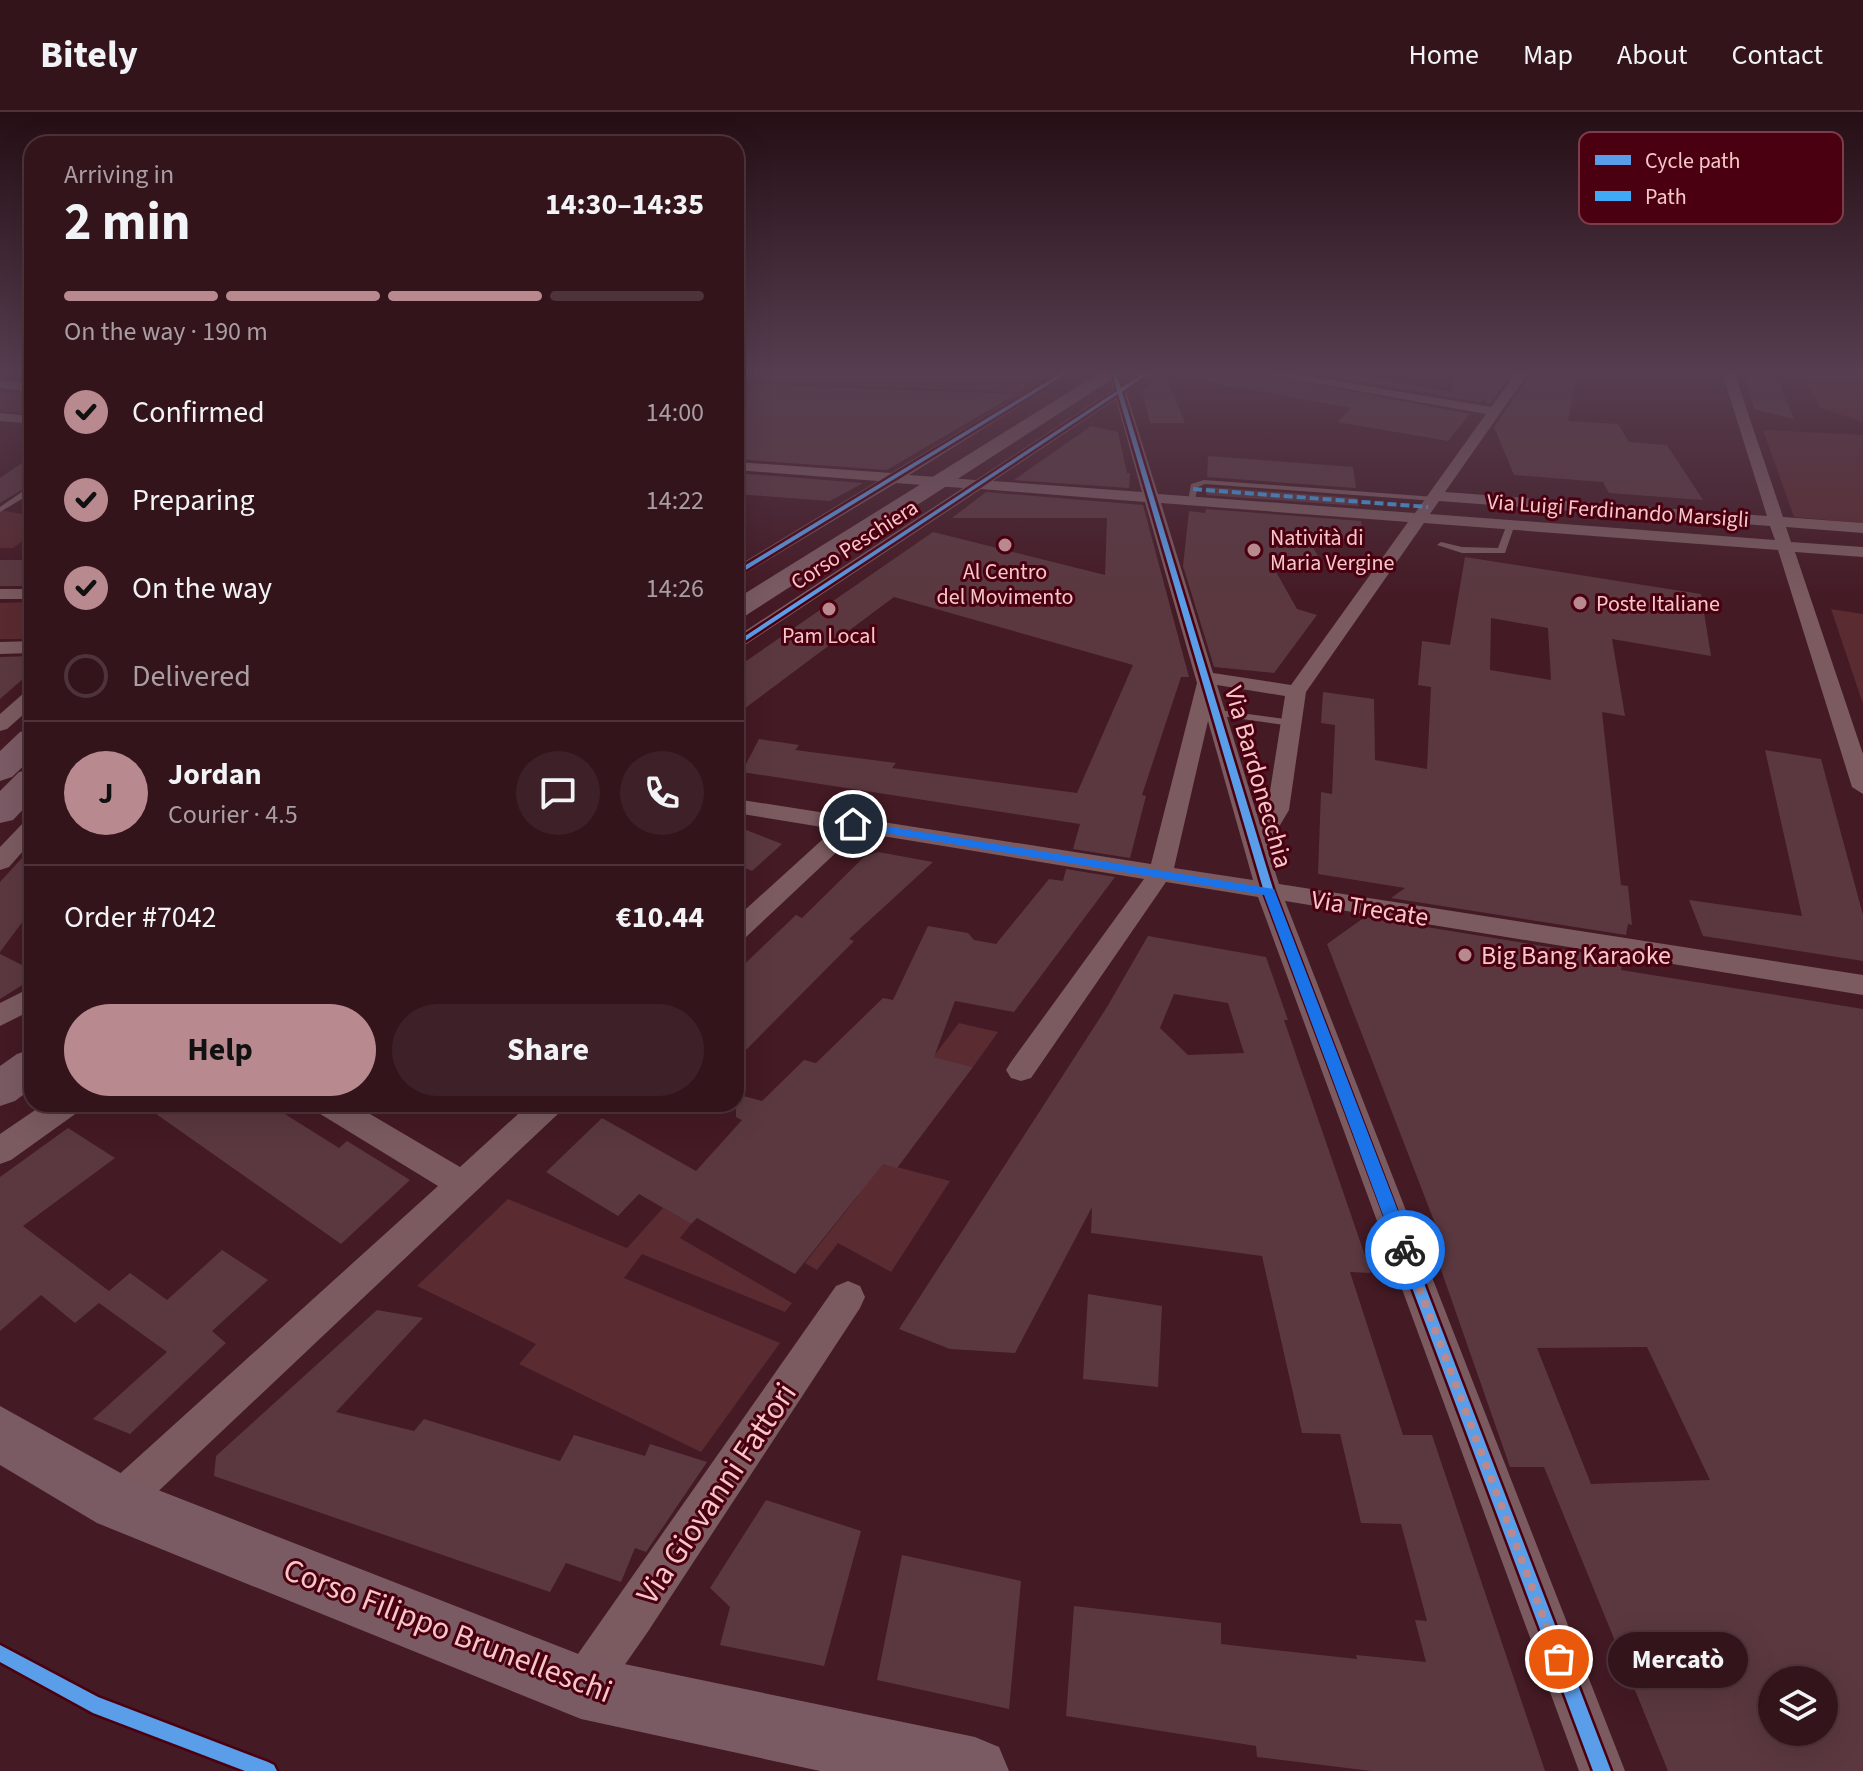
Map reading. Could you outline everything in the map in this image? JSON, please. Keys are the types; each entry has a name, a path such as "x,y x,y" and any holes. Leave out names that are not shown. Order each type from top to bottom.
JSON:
{"main road":[{"name":"Corso Peschiera","path":"744,605 939,480 1004,446"},
{"path":"0,770 24,747"},
{"path":"0,812 24,788"},
{"path":"0,1074 24,1066"},
{"path":"0,1089 24,1070"},
{"name":"Corso Filippo Brunelleschi","path":"0,1434 117,1503 581,1687 975,1771"}],"street":[{"name":"Corso Peschiera","path":"744,569 947,446"},
{"name":"Corso Peschiera","path":"744,640 1038,446"},
{"name":"Via Bardonecchia","path":"1138,446 1269,892 1602,1771"},
{"path":"1256,846 1278,810 1296,692 1471,446"},
{"path":"1751,446 1863,787"},
{"name":"Via Luigi Ferdinando Marsigli","path":"744,467 1153,497 1192,494 1775,521 1863,528"},
{"name":"Via Luigi Ferdinando Marsigli","path":"1430,505 1511,524 1863,552"},
{"path":"0,594 24,594"},
{"path":"0,648 24,647"},
{"path":"1021,1070 1161,872 1208,678 1296,692"},
{"path":"0,725 24,703"},
{"name":"Via Trecate","path":"744,807 1863,985"},
{"path":"744,925 853,824"},
{"path":"0,862 24,836"},
{"path":"0,1016 24,1002"},
{"path":"0,1151 56,1112"},
{"path":"341,1112 462,1184"},
{"path":"117,1503 540,1112"},
{"name":"Via Giovanni Fattori","path":"581,1687 632,1618 848,1297"}],"lane":[{"path":"1192,494 1204,482 1430,505"},
{"path":"1,510 24,494"},
{"path":"1441,545 1462,550 1502,551 1511,524"},
{"path":"1218,713 1292,723"}],"shaded area":[{"path":"1769,446 1863,446 1863,523 1794,517"},
{"path":"0,510 24,514 24,540 13,548 0,548"},
{"path":"24,602 24,639 0,639 0,603"},
{"path":"1831,609 1863,614 1863,704"},
{"path":"959,1023 998,1032 973,1067 933,1057"},
{"path":"874,1161 950,1181 891,1272 838,1243 817,1270 805,1263 857,1197"},
{"path":"508,1199 627,1248 663,1208 691,1224 680,1238 792,1303 785,1312 642,1254 624,1278 780,1343 701,1452 519,1364 536,1344 417,1286"}],"building":[{"path":"744,446 927,446 887,470 744,460"},
{"path":"1062,446 1121,446 1127,473 1130,473 1129,488 1014,480"},
{"path":"1502,446 1668,446 1703,500 1609,493 1603,482 1514,475"},
{"path":"1208,456 1353,467 1356,488 1207,477"},
{"path":"24,462 24,489 0,503 0,478"},
{"path":"744,474 863,483 830,501 744,495"},
{"path":"1207,487 1357,498 1359,506 1206,495"},
{"path":"986,492 1143,505 1189,677 1181,677 1142,795 1146,796 1130,858 1073,849 1080,824 744,772 759,739 799,745 795,750 896,763 892,768 1077,793 1133,665 894,597 744,709 744,662 933,532 1105,575 1107,518 952,518"},
{"path":"1206,509 1361,521 1364,540 1306,536 1318,556 1286,556 1290,563 1271,563 1297,609 1317,615 1274,673 1214,667 1183,566 1189,511 1205,513"},
{"path":"1465,557 1701,594 1711,656 1612,639 1625,716 1602,712 1621,885 1628,886 1632,925 1628,924 1626,935 1391,898 1405,888 1318,874 1321,792 1332,794 1335,725 1321,723 1323,692 1374,699 1375,760 1427,769 1431,687 1418,685 1422,641 1450,645","holes":["1491,618 1548,628 1551,680 1490,670"]},
{"path":"0,560 24,560 24,586 0,586"},
{"path":"24,656 24,678 0,699 0,657"},
{"path":"1765,750 1821,759 1863,915 1863,961 1703,936 1689,900 1802,916"},
{"path":"744,829 782,844 752,871 744,868"},
{"path":"878,852 933,862 849,939 854,941 744,1052 744,964 796,915 802,918 864,857"},
{"path":"24,856 24,920 0,952 0,882"},
{"path":"1066,869 1115,877 1014,1012 955,1001 934,1057 973,1067 897,1168 883,1164 795,1274 697,1218 691,1224 639,1194 618,1216 546,1172 602,1118 696,1171 742,1120 736,1117 736,1112 744,1112 744,1096 762,1101 804,1060 816,1063 883,998 893,1000 928,926 968,933 974,940 996,944 1049,879 1063,881"},
{"path":"1365,917 1623,959 1621,970 1863,1009 1863,1771 1668,1771 1544,1467 1510,1467 1432,1244 1443,1244 1327,944","holes":["1647,1347 1710,1480 1591,1484 1537,1348"]},
{"path":"1148,936 1266,957 1288,1020 1284,1020 1371,1273 1350,1272 1403,1435 1432,1435 1545,1771 1371,1771 1257,1757 1256,1746 1066,1716 1074,1606 1221,1623 1221,1644 1357,1659 1356,1655 1426,1662 1415,1620 1427,1621 1401,1524 1361,1523 1340,1434 1302,1433 1262,1256 1091,1233 1092,1207 1015,1353 950,1349 899,1329 1107,1007","holes":["1174,994 1228,1003 1244,1053 1188,1055 1160,1028"]},
{"path":"0,954 24,966 24,984 0,999"},
{"path":"153,1112 282,1112 339,1148 347,1141 410,1180 341,1244"},
{"path":"68,1128 115,1158 23,1226 109,1291 130,1273 167,1300 222,1250 268,1280 212,1331 226,1343 130,1434 93,1419 167,1352 99,1303 75,1323 41,1295 0,1331 0,1177"},
{"path":"1088,1294 1162,1306 1158,1387 1083,1379"},
{"path":"377,1310 423,1318 336,1412 414,1431 424,1419 560,1461 574,1435 645,1456 650,1444 707,1462 646,1552 635,1548 621,1582 566,1563 550,1592 214,1476 216,1456"},
{"path":"766,1500 861,1531 824,1666 720,1645 730,1607 710,1588"},
{"path":"902,1555 1021,1581 1009,1709 877,1680"}],"marked path":[{"path":"1193,489 1428,507"}],"cycle path":[{"path":"744,569 945,446"},
{"path":"744,640 1036,446"},
{"path":"1136,446 1269,892 1602,1771"},
{"path":"0,1653 93,1704 268,1771"}],"way so far":[{"path":"1405,1250 1559,1659"}],"place":[{"name":"Al Centro del Movimento","path":"1005,545"},
{"name":"Natività di Maria Vergine","path":"1254,550"},
{"name":"Poste Italiane","path":"1580,603"},
{"name":"Pam Local","path":"829,609"},
{"name":"Big Bang Karaoke","path":"1465,955"},
{"name":"Mercatò","path":"1559,1659"}],"route":[{"path":"853,824 1269,892 1405,1250"}]}
